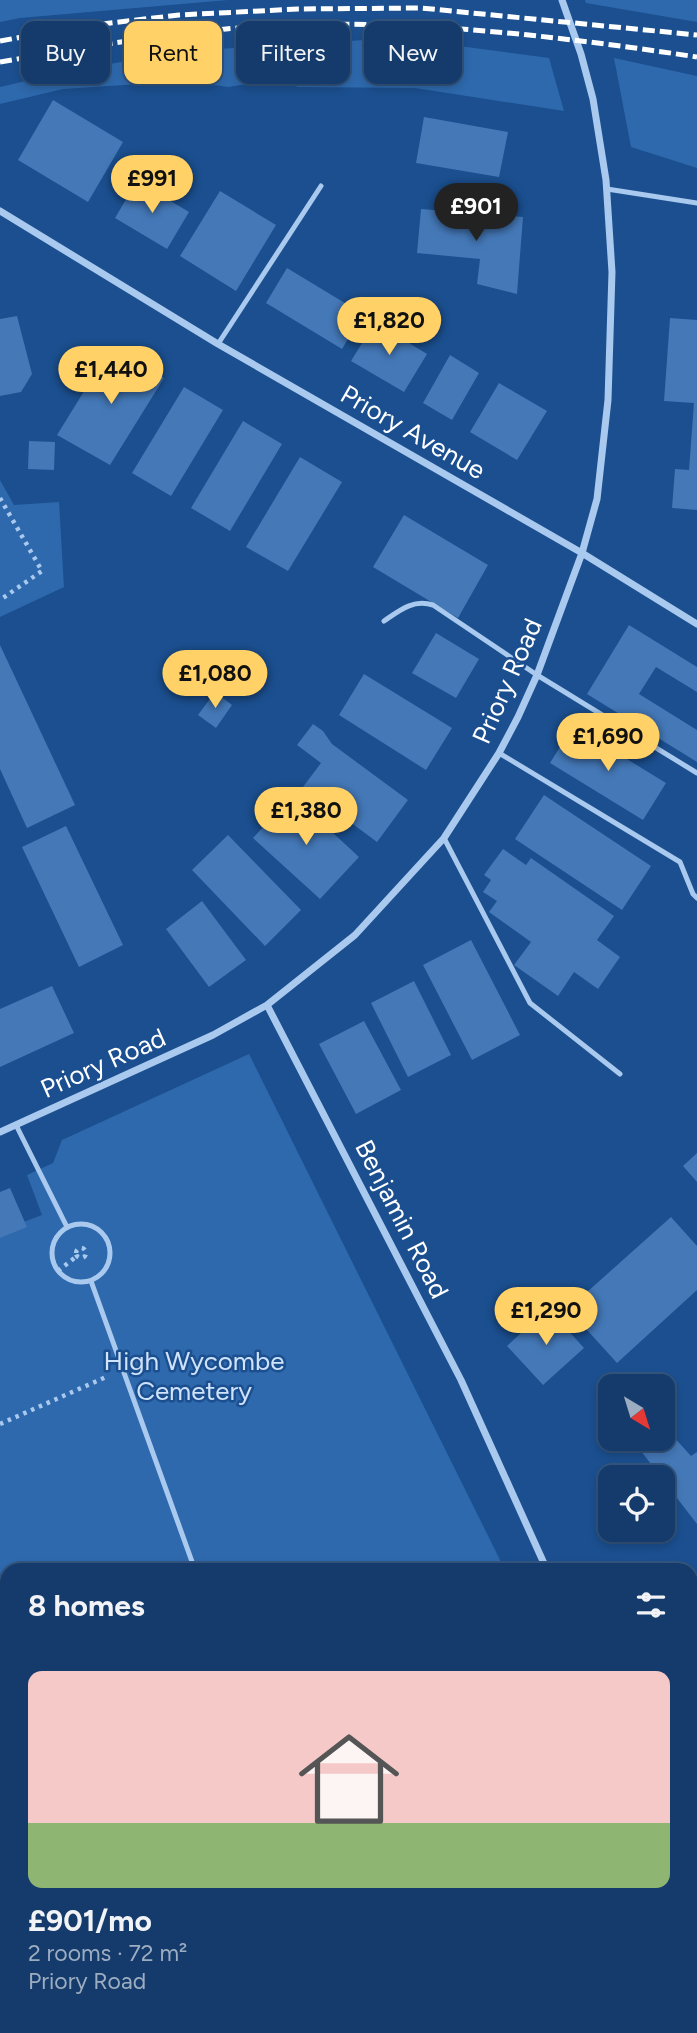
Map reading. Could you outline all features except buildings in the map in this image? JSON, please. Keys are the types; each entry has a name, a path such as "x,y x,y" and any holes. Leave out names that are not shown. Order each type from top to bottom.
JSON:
{"street":[{"name":"Priory Road","path":"0,1132 213,1035 267,1005 355,935 443,838 499,753 518,717 537,675 582,554 597,499 608,400 612,272 607,189 593,99 562,0"},
{"name":"Priory Avenue","path":"0,211 218,344 582,554 697,624"},
{"name":"Benjamin Road","path":"267,1005 461,1380 544,1563"}],"lane":[{"path":"218,344 321,186"},
{"path":"607,189 697,203"},
{"path":"384,621 412,604 433,605 537,675 697,773"},
{"path":"499,753 680,862 697,898"},
{"path":"443,838 530,1003 620,1074"},
{"path":"16,1125 67,1227"},
{"path":"82,1223 93,1226 102,1233 108,1242 110,1254 101,1275 90,1281 79,1282 68,1280 58,1271 51,1252 54,1241 67,1227 82,1223"},
{"path":"90,1281 192,1563"}],"path":[{"path":"0,498 42,571 0,600"},
{"path":"58,1271 77,1256"},
{"path":"0,1424 123,1369"}],"green space":[{"path":"0,0 228,0 0,22"},
{"path":"585,0 697,0 697,22 586,3"},
{"path":"364,40 364,84 462,84 462,46 549,58 564,111 415,88 297,87 295,84 350,84 350,41"},
{"path":"236,48 236,84 246,84 228,87 206,84 222,84 222,49"},
{"path":"614,58 697,76 697,168 631,147"},
{"path":"124,62 124,84 139,84 63,89 0,104 0,87 21,82 110,84 110,64"},
{"path":"0,480 14,505 59,502 64,587 0,617"},
{"name":"High Wycombe Cemetery","path":"249,1054 502,1563 0,1563 0,1231 42,1215 27,1175 53,1163 62,1140"}],"railway":[{"path":"0,41 77,27 179,15 298,9 421,8 697,35"},
{"path":"0,62 198,32 284,25 343,24 522,34 697,57"}]}
